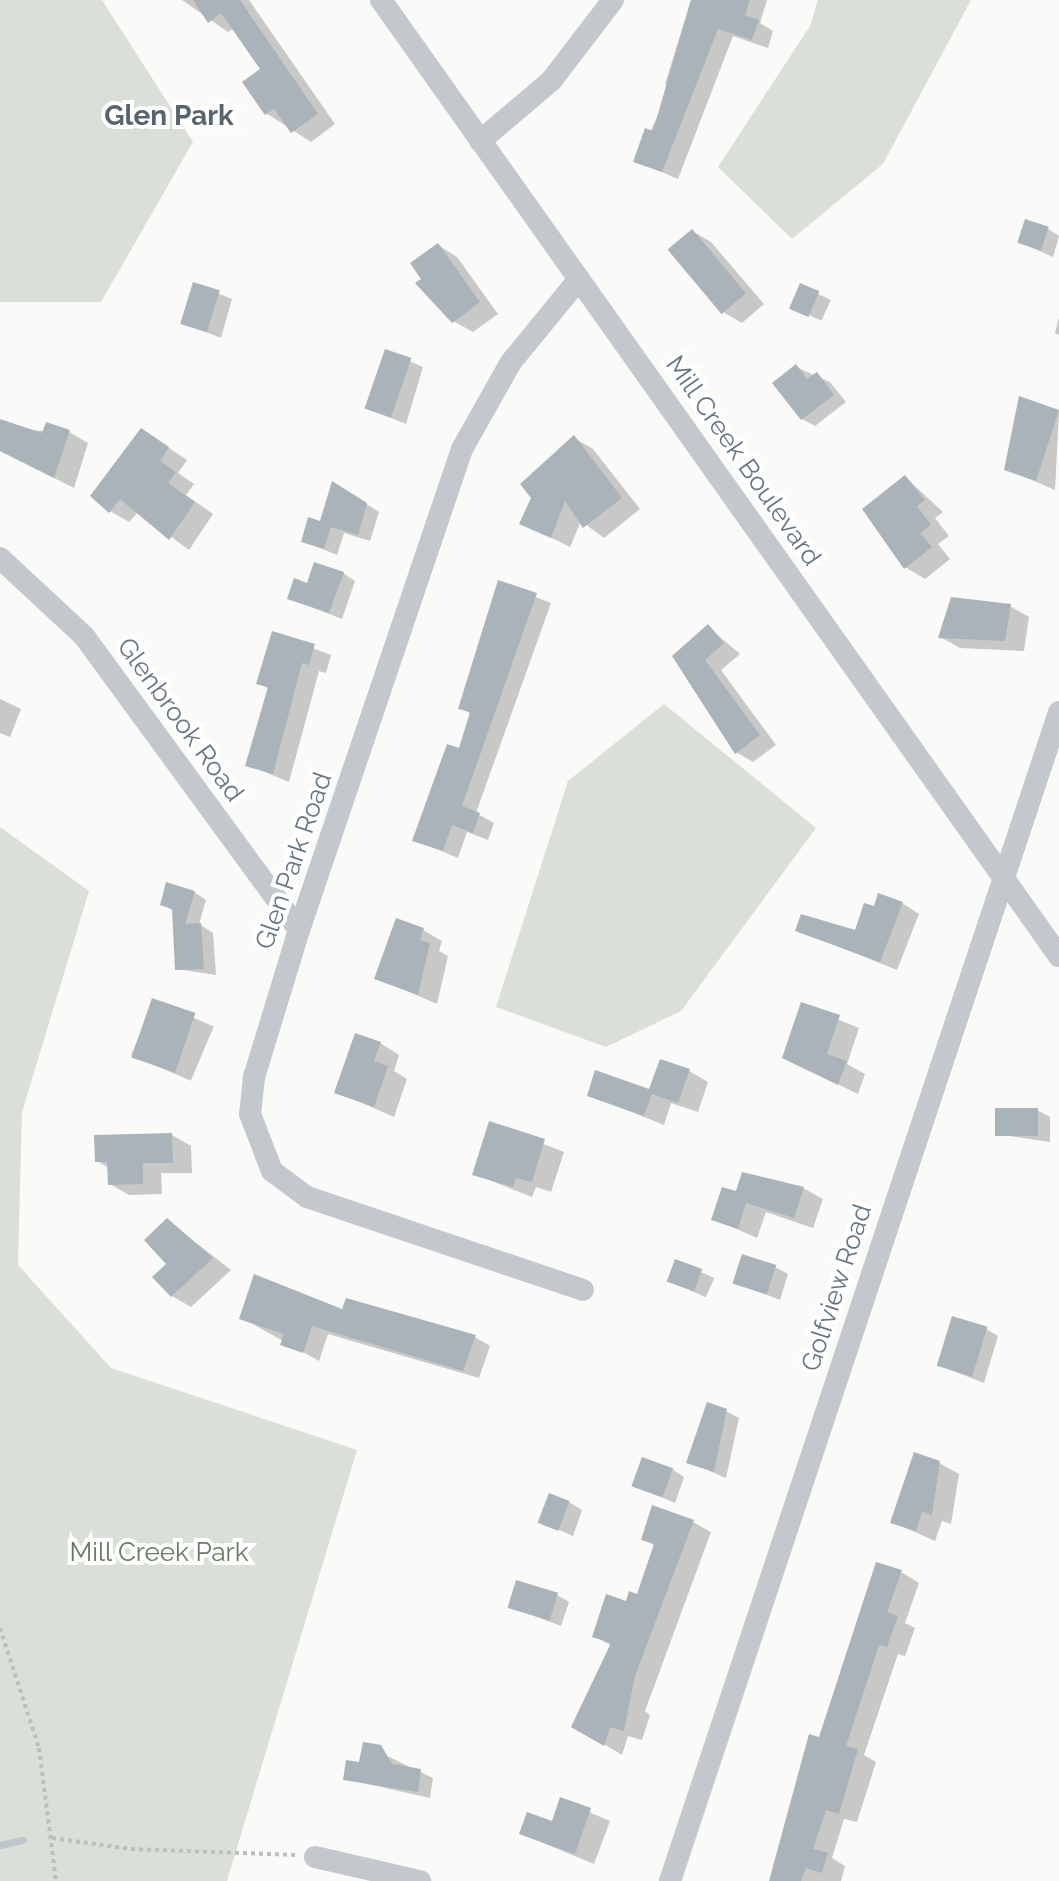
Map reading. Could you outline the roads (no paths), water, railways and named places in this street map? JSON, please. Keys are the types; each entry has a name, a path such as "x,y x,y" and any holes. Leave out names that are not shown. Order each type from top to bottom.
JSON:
{"street":[{"name":"Mill Creek Boulevard","path":"381,0 1059,956"},
{"path":"480,141 551,81 613,0"},
{"name":"Glen Park Road","path":"579,279 511,362 462,449 299,930 250,1100 254,1135 272,1171 307,1197 583,1290"},
{"name":"Glenbrook Road","path":"0,558 84,636 299,930"},
{"name":"Golfview Road","path":"670,1881 1059,712"},
{"path":"315,1857 420,1881"}],"waterway":[{"path":"0,1845 22,1840"}],"district":[{"name":"Glen Park","path":"169,116"}],"park label":[{"name":"Mill Creek Park","path":"159,1553"}]}
